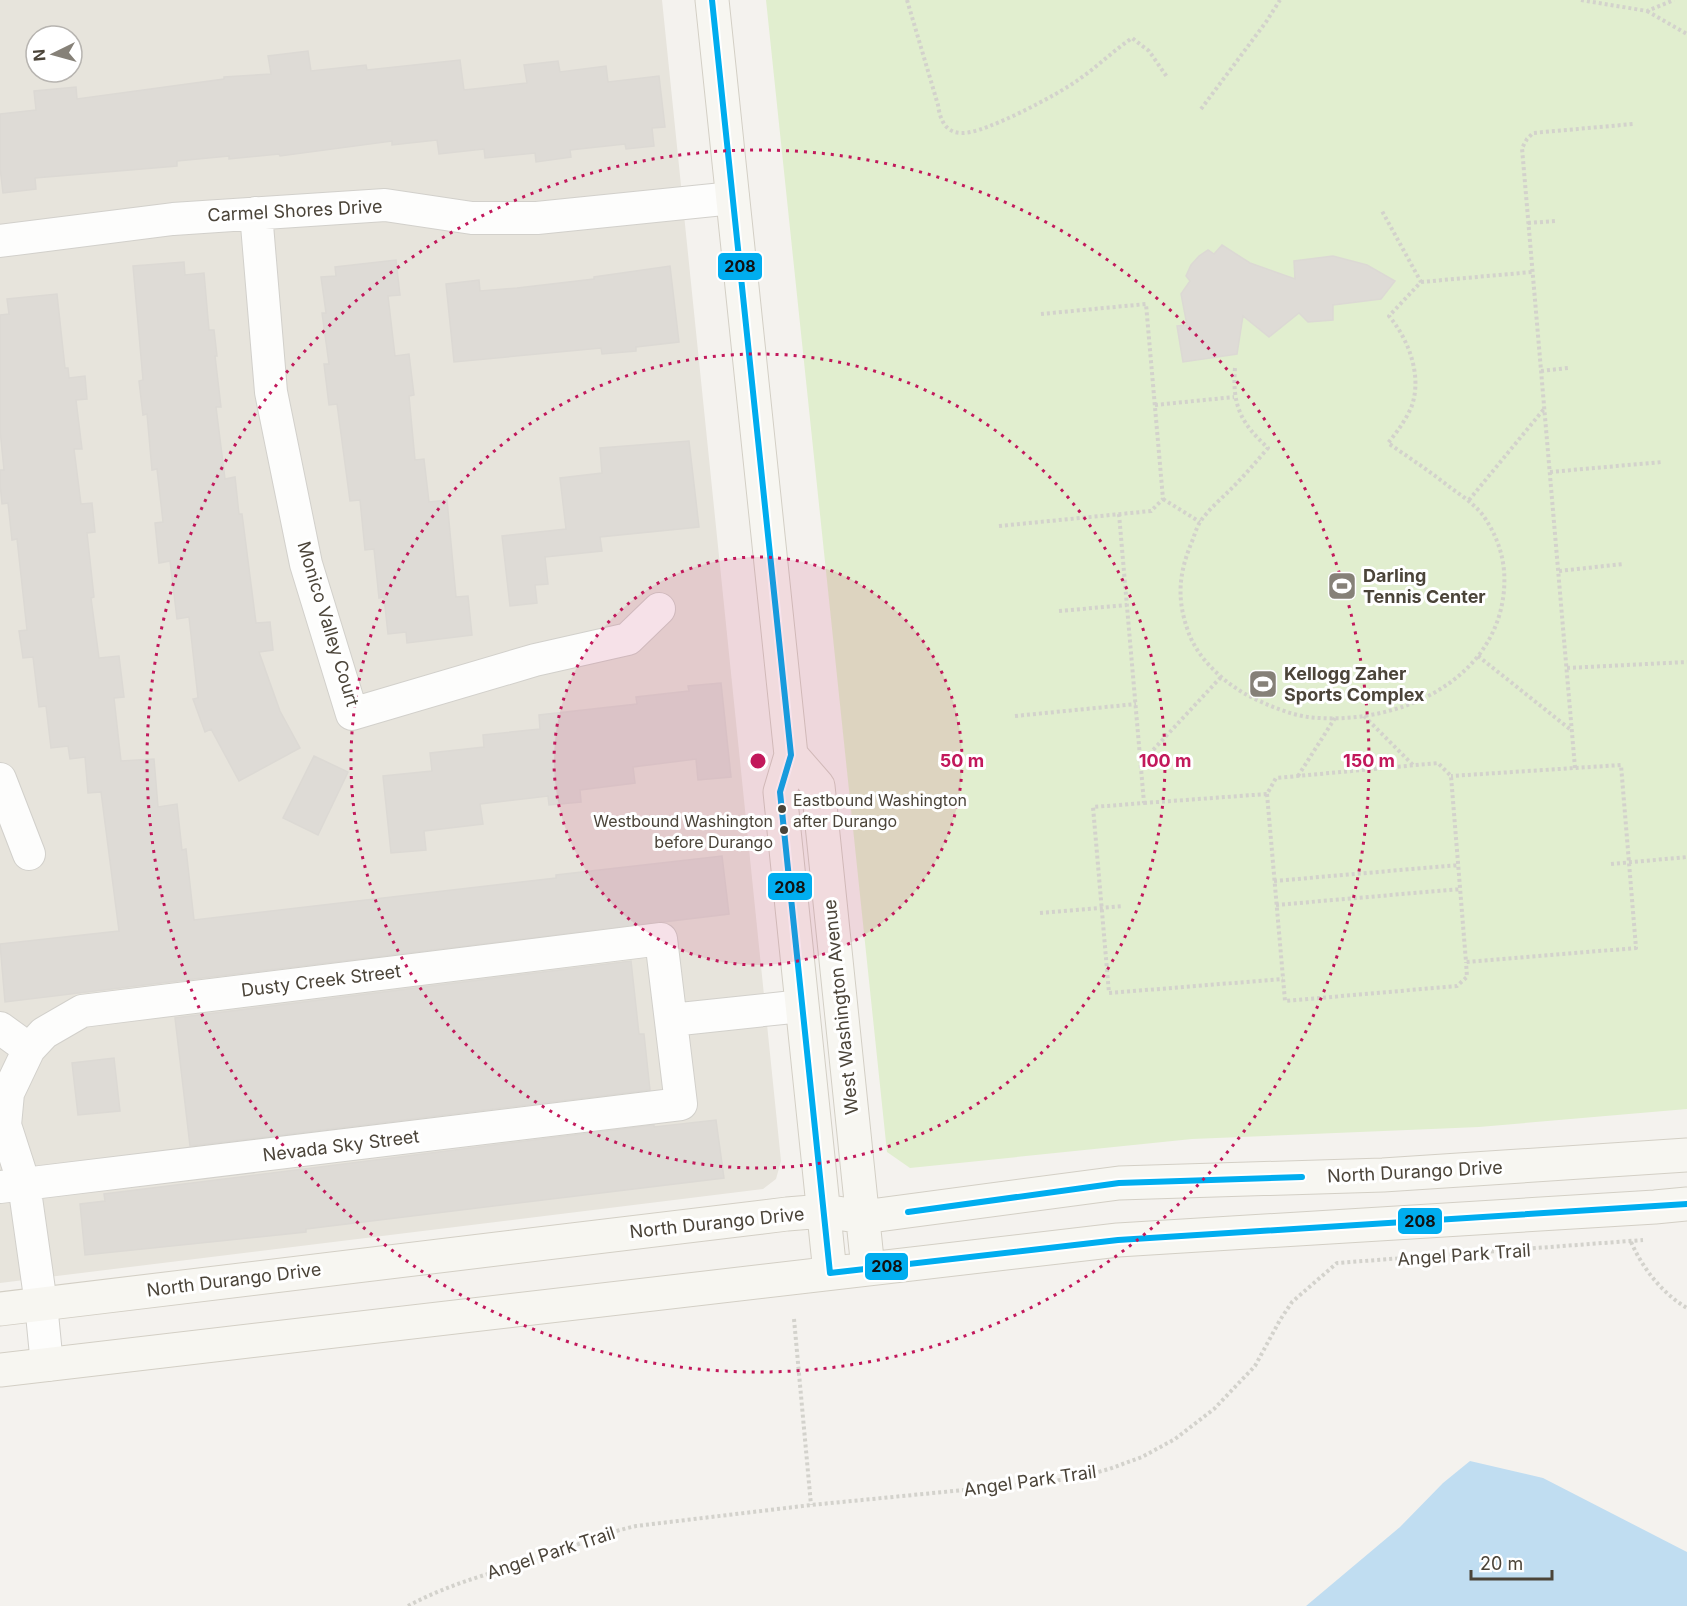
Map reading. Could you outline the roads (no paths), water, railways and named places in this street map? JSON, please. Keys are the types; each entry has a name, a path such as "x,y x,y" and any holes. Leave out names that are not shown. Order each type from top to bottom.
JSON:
{"main road":[{"path":"712,0 791,755 780,792 830,1273"},
{"name":"West Washington Avenue","path":"791,755 818,786 868,1269"},
{"name":"North Durango Drive","path":"0,1310 787,1214 824,1211 863,1217 1119,1183 1383,1175 1687,1155"},
{"path":"0,1370 1119,1240 1687,1204"}],"street":[{"name":"Carmel Shores Drive","path":"0,241 172,219 385,205 472,218 537,218 733,198"},
{"name":"Monico Valley Court","path":"256,213 271,392 306,564 352,714 536,660 628,639 659,609"},
{"path":"0,779 29,854"},
{"name":"Dusty Creek Street","path":"29,1049 44,1033 82,1011 661,939 671,1020"},
{"path":"671,1020 802,1006"},
{"name":"Nevada Sky Street","path":"12,1186 681,1104 671,1020"},
{"path":"0,1028 29,1049 8,1093 5,1125 12,1186 41,1304 47,1365"}],"water":[{"path":"1470,1461 1543,1478 1687,1552 1687,1606 1306,1606 1400,1527 1443,1483"}],"place":[{"name":"Darling Tennis Center","path":"1342,586"},
{"name":"Kellogg Zaher Sports Complex","path":"1263,684"},
{"name":"Eastbound Washington after Durango","path":"782,809"},
{"name":"Westbound Washington before Durango","path":"784,830"}]}
